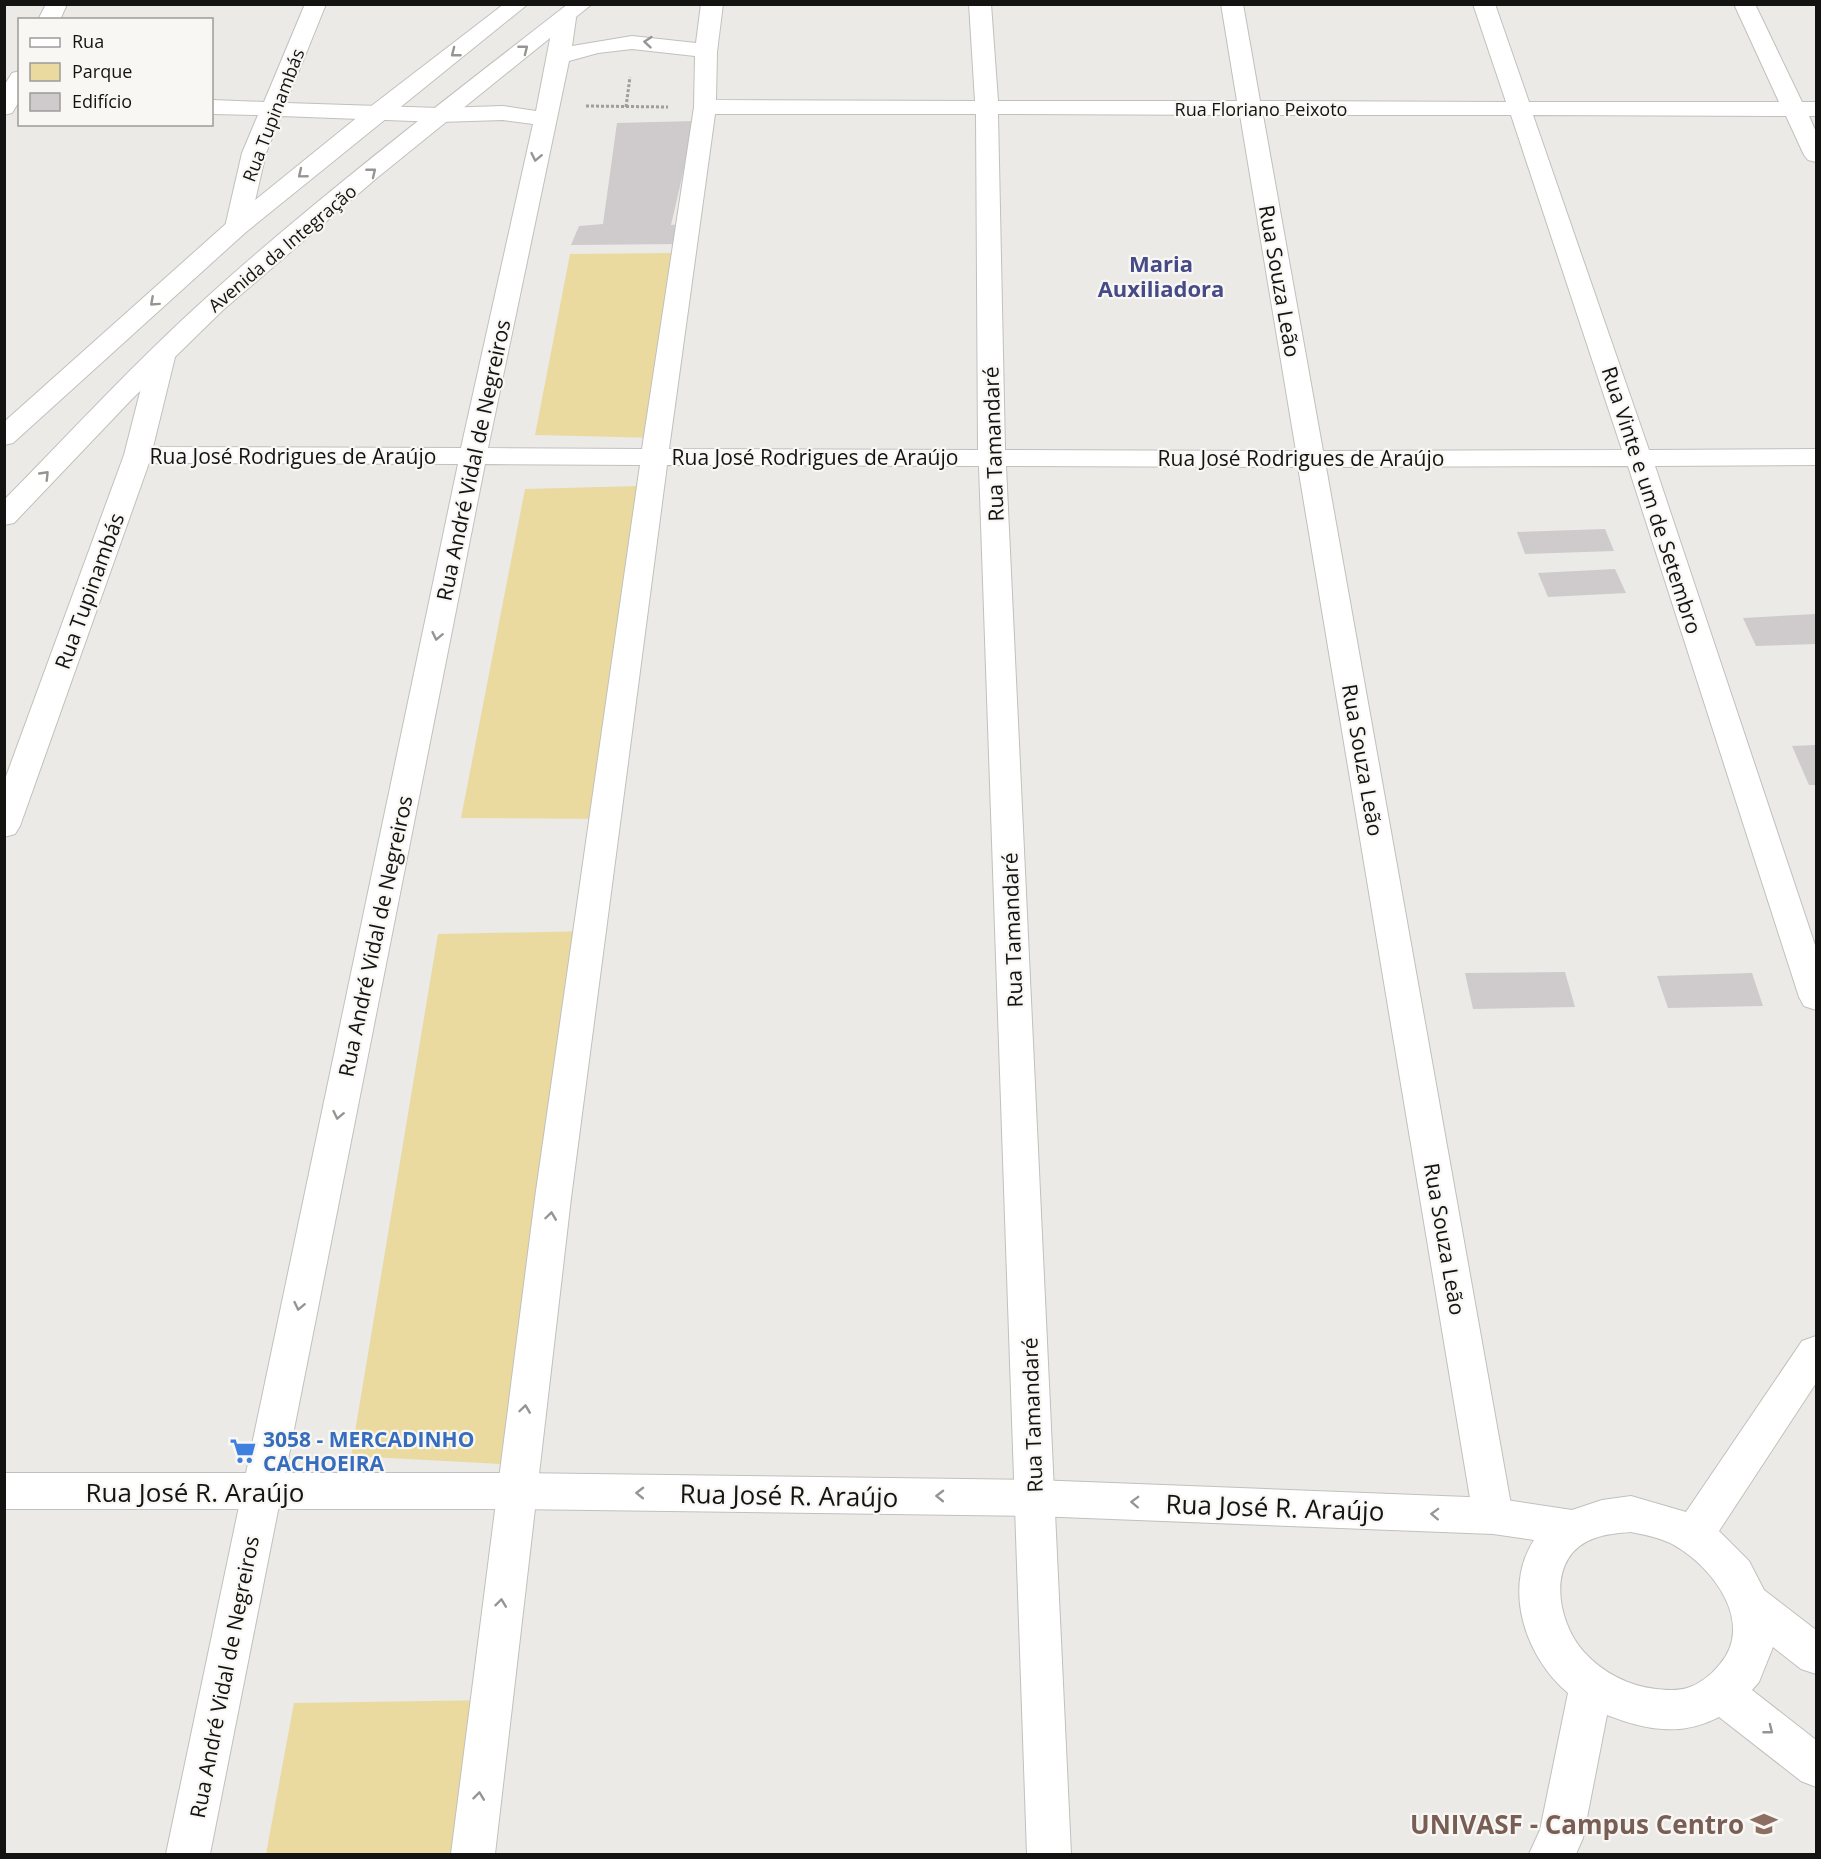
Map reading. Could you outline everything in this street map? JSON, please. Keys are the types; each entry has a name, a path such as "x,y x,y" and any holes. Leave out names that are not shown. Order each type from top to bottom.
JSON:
{"street":[{"path":"50,18 57,4"},
{"name":"Rua Tupinambás","path":"237,227 254,153 316,4"},
{"path":"4,437 237,227 378,112 518,4"},
{"path":"472,1854 514,1491 654,456 705,107 706,52 712,4"},
{"name":"Rua Tamandaré","path":"980,4 987,108 992,457 1049,1854"},
{"name":"Rua Souza Leão","path":"1232,4 1493,1516"},
{"name":"Rua Vinte e um de Setembro","path":"1484,4 1638,456 1816,997"},
{"path":"1744,4 1806,109 1816,155"},
{"name":"Rua André Vidal de Negreiros","path":"188,1854 473,457 559,57 573,11"},
{"name":"Avenida da Integração","path":"4,518 163,353 244,277 439,115 573,11"},
{"path":"559,57 595,45 627,42 675,45 706,52"},
{"path":"9,106 18,83"},
{"path":"213,107 272,107 439,115 547,112"},
{"name":"Rua Floriano Peixoto","path":"705,107 1806,109"},
{"name":"Rua Tupinambás","path":"4,826 138,454 163,353"},
{"name":"Rua José Rodrigues de Araújo","path":"138,454 1311,459 1816,457"},
{"path":"1694,1535 1816,1352"},
{"name":"Rua José R. Araújo","path":"4,1491 261,1493 514,1491 1035,1498 1493,1516 1573,1528"},
{"path":"1631,1514 1664,1521 1694,1535 1718,1554 1737,1577 1749,1603 1755,1629 1751,1654 1740,1676 1723,1694 1694,1707 1660,1711 1624,1703 1591,1685 1569,1666 1552,1642 1542,1617 1538,1592 1541,1569 1553,1547 1573,1528 1600,1517 1631,1514"},
{"path":"1749,1603 1816,1655"},
{"path":"1551,1854 1561,1838 1591,1685"},
{"path":"1723,1694 1816,1766"}],"path":[{"path":"626,107 630,76"},
{"path":"547,112 626,107 705,107"}],"green space":[{"path":"675,253 658,438 535,435 570,254"},
{"path":"639,486 609,819 461,818 525,489"},
{"path":"593,931 521,1465 351,1456 438,934"},
{"path":"495,1700 475,1854 266,1854 294,1703"}],"building":[{"path":"695,121 671,225 683,224 680,244 571,245 579,226 603,224 617,123"},
{"path":"1605,529 1614,551 1525,554 1517,532"},
{"path":"1615,569 1626,593 1548,597 1538,573"},
{"path":"1816,614 1816,644 1756,646 1743,618"},
{"path":"1816,745 1816,785 1809,785 1792,746"},
{"path":"1565,972 1575,1007 1473,1009 1465,973"},
{"path":"1752,973 1763,1006 1668,1008 1657,976"}],"place":[{"name":"3058 - MERCADINHO CACHOEIRA","path":"243,1451"},
{"name":"UNIVASF - Campus Centro","path":"1764,1824"}],"district":[{"name":"Maria Auxiliadora","path":"1161,276"}]}
